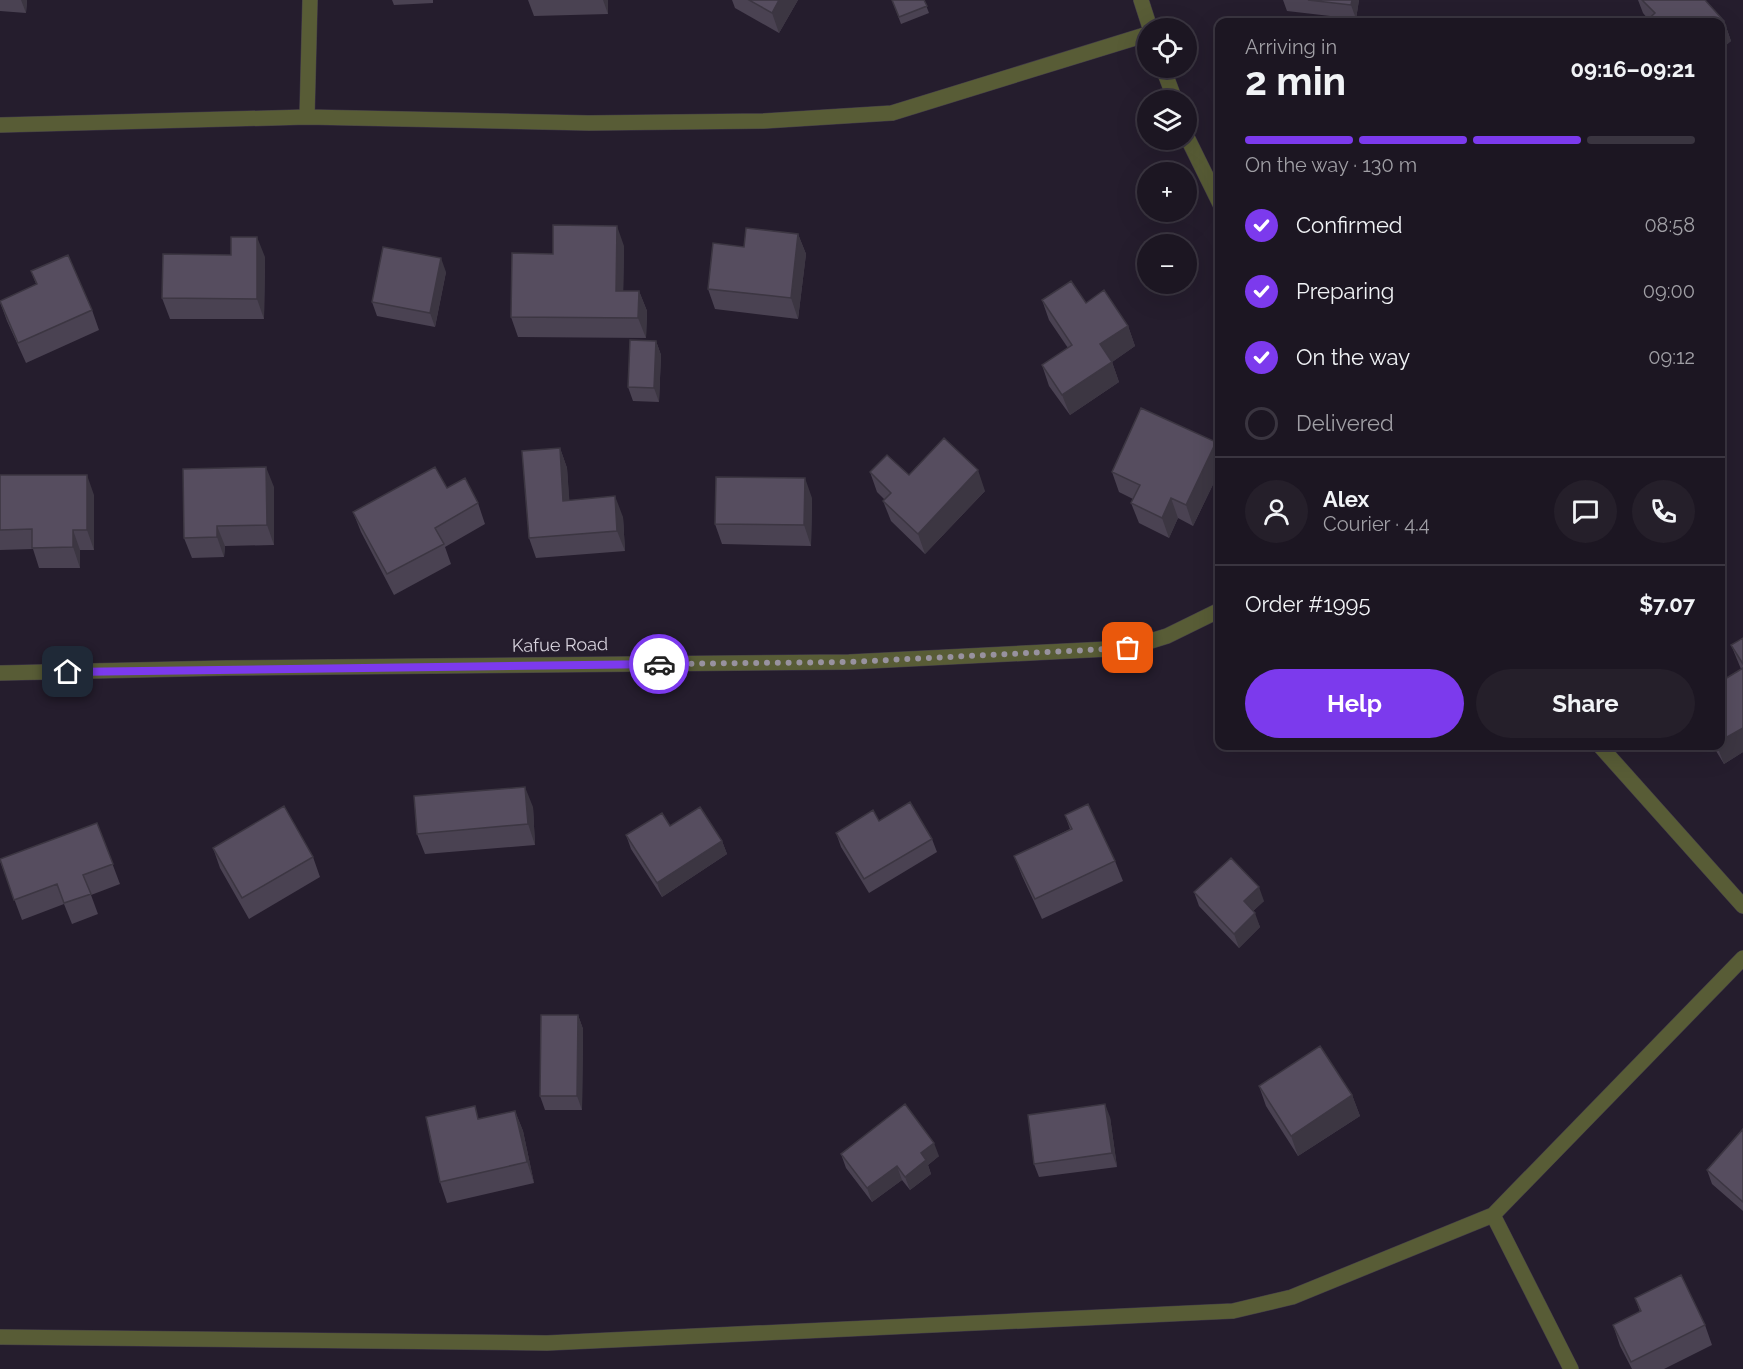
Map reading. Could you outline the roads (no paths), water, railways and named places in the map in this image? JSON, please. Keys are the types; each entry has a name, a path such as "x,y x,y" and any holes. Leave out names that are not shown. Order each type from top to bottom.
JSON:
{"street":[{"path":"307,117 310,0"},
{"path":"1141,0 1147,18"},
{"path":"0,125 307,117 589,123 764,121 892,113 1137,37"},
{"path":"1193,150 1215,194"},
{"name":"Kafue Road","path":"0,673 226,668 849,662 1128,648 1167,636 1215,612"},
{"path":"1604,750 1743,906"},
{"path":"0,1337 547,1342 1233,1311 1292,1297 1493,1215 1743,958"},
{"path":"1493,1215 1571,1369"}]}
